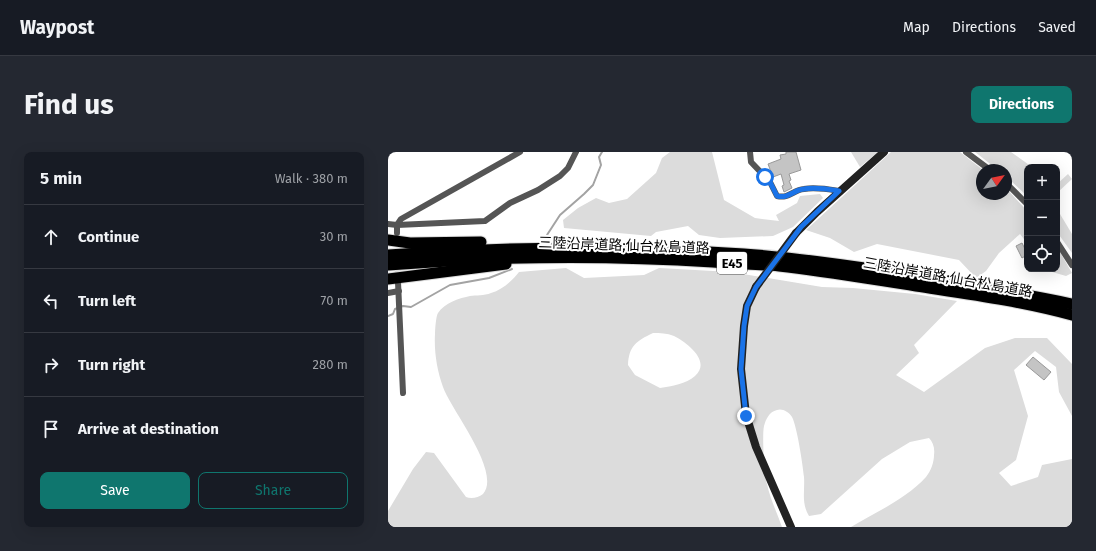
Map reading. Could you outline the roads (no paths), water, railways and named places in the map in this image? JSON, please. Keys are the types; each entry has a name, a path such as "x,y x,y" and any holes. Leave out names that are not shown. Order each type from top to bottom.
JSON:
{"highway":[{"path":"392,236 410,243 512,243 575,252"},
{"name":"三陸沿岸道路;仙台松島道路","path":"388,255 480,249 575,252 779,266 870,278 960,293 1072,315"},
{"name":"三陸沿岸道路;仙台松島道路","path":"388,265 575,252 659,249 745,254 816,261 1026,294 1072,304"},
{"path":"393,280 575,252"}],"street":[{"path":"392,236 401,219 520,152"},
{"path":"388,224 397,225 485,221 510,203 538,190 560,176 568,168 576,152"},
{"path":"750,152 751,162 770,182 777,196 788,197 802,189 818,187 839,191"},
{"path":"791,527 756,447 746,416 741,369 747,306 756,287 796,233 839,191 884,152"},
{"path":"966,152 982,164"},
{"path":"1012,189 1024,201"},
{"path":"1060,247 1072,265"},
{"path":"393,280 399,291 403,393"},
{"path":"388,292 399,291"}],"waterway":[{"path":"545,238 560,215 593,185 601,165 599,157 602,152"},
{"path":"388,316 393,314 395,309 403,306 411,307 450,285 489,278 512,269"}],"tunnel":[{"path":"397,240 398,281"}]}
